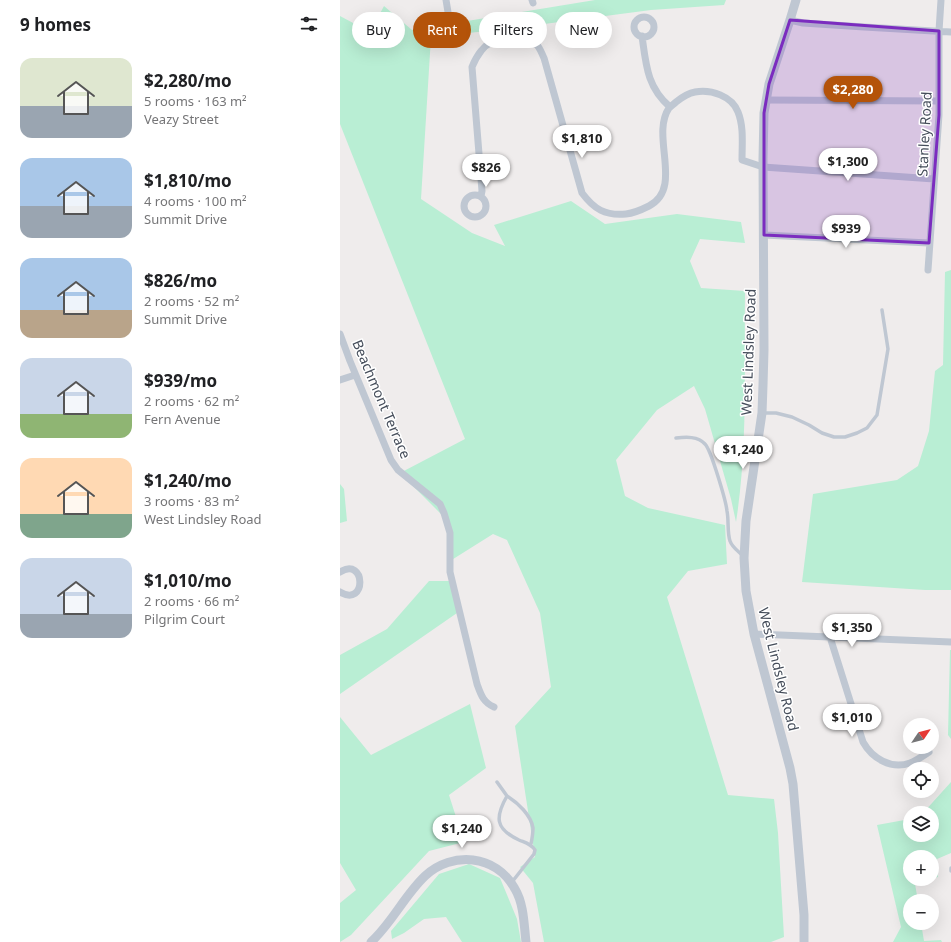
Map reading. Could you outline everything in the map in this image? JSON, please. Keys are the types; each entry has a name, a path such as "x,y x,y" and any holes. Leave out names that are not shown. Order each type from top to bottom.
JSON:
{"street":[{"path":"446,0 448,12"},
{"name":"West Lindsley Road","path":"796,0 772,74 766,100 763,126 764,350 762,413 746,521 744,558 746,591 754,634 794,784 804,915 804,942"},
{"name":"Stanley Road","path":"928,270 940,101 939,31 941,0"},
{"path":"790,20 803,23 951,32"},
{"path":"481,196 482,190 472,68 481,50 497,39 512,36 527,40 537,45 544,58 582,193 591,205 603,212 620,214 636,213 660,198 666,185 663,123 670,107 680,99 694,92 712,92 728,99 738,110 742,125 742,160 763,167 934,178"},
{"path":"642,36 646,69 651,83 662,100 670,107"},
{"path":"766,100 940,101"},
{"path":"764,235 929,243"},
{"name":"Beachmont Terrace","path":"340,334 355,375 391,460 398,470 440,504 444,512 450,533 450,572 477,684 481,697 487,704 494,707"},
{"path":"340,380 355,375"},
{"path":"340,572 348,570 353,571 360,579 360,584 359,589 355,593 349,595 340,592"},
{"path":"754,634 951,642"},
{"path":"830,637 863,742 870,752 884,762 898,765 911,763 925,754"},
{"path":"371,942 385,927 425,876 440,865 459,860 479,860 501,871 512,883 520,899 526,942"}],"lane":[{"path":"762,413 776,413 792,418 808,425 822,434 834,437 845,437 867,428 877,415 888,349 882,310"},
{"path":"676,438 690,437 706,444 711,454 727,509 730,543 744,558"},
{"path":"497,782 507,796 516,802 526,814 533,826 531,844"},
{"path":"507,796 499,811 502,826 508,834 531,844 535,850 534,854 512,883"}],"highlighted area":[{"path":"790,20 939,31 939,115 929,243 764,235 764,113 769,84"}],"green space":[{"path":"595,0 726,0 724,5 651,10 612,15 612,12 555,12 555,23 547,24 547,12 522,12"},
{"path":"384,6 391,12 381,12"},
{"path":"340,16 352,22 352,48 405,48 405,24 412,30 413,48 430,48 421,199 472,233 505,246 494,225 571,201 605,224 677,214 741,222 745,243 700,239 690,261 701,288 745,291 744,436 740,493 736,522 731,499 705,409 694,386 657,410 616,460 625,496 648,508 725,525 727,564 688,571 667,597 728,795 774,799 778,833 784,937 771,942 544,942 533,883 520,867 535,857 515,726 551,687 540,613 507,540 493,534 450,561 447,520 400,473 465,439 340,124"},
{"path":"479,19 479,32 471,33 471,20"},
{"path":"951,270 951,590 925,590 802,582 813,494 897,480 918,466 929,431 935,371 943,365 945,272"},
{"path":"340,484 344,489 347,521 340,523"},
{"path":"429,581 450,581 457,613 340,694 340,655 387,629"},
{"path":"951,650 951,739 948,735"},
{"path":"470,704 486,768 449,795 464,842 429,851 351,935 340,942 340,903 356,890 340,863 340,717 371,755"},
{"path":"951,782 951,853 939,858 939,850 903,850 903,886 915,886 917,894 903,894 903,930 922,930 924,941 941,940 942,942 893,942 901,927 877,825 903,820 903,842 939,842 939,806 929,806 937,798 939,798 939,795"},
{"path":"469,864 500,878 517,919 521,942 462,942 446,917 424,919 404,933 392,939 391,931 439,874"}]}
